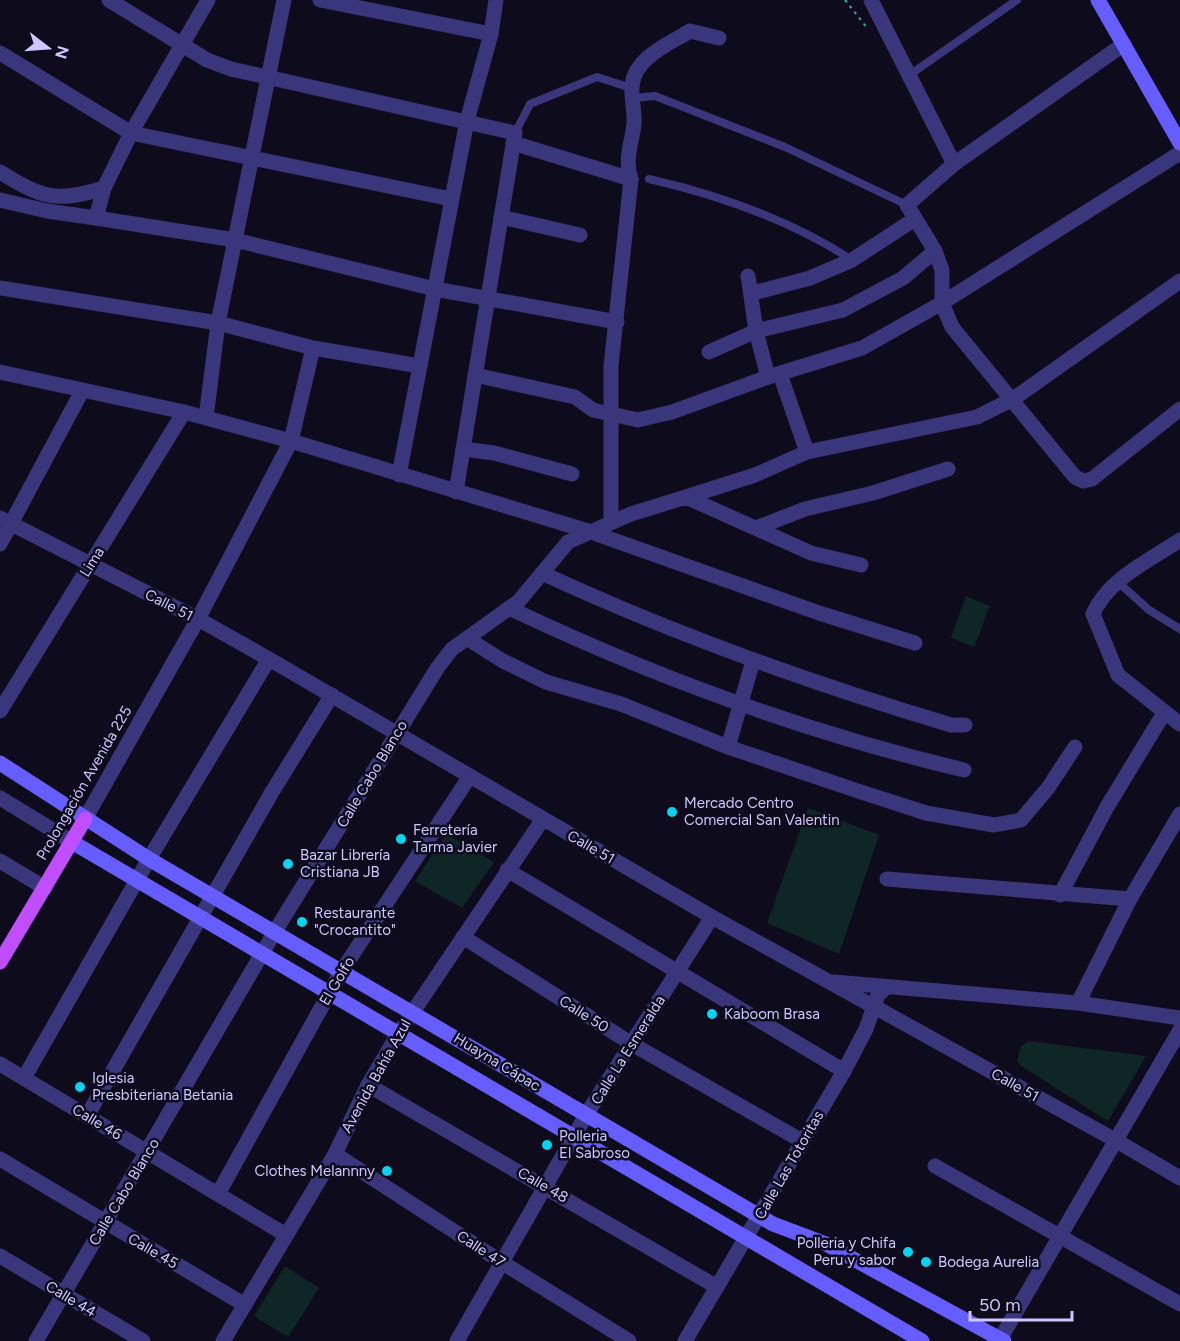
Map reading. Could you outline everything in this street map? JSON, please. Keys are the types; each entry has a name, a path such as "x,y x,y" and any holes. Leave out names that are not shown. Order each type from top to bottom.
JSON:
{"main road":[{"path":"1098,0 1180,143"},
{"name":"Huayna Cápac","path":"0,763 149,859 760,1216 788,1231 825,1244 1001,1340"},
{"name":"Prolongación Avenida 225","path":"0,962 85,819"},
{"name":"Huayna Cápac","path":"72,842 922,1341"}],"street":[{"path":"109,0 207,60 231,69 466,121 631,179"},
{"path":"96,218 104,188 131,133 208,0"},
{"path":"206,418 218,323 284,0"},
{"path":"320,0 491,34"},
{"path":"399,476 466,121 491,34 496,0"},
{"path":"871,0 954,164"},
{"path":"611,521 611,366 631,179 627,168 634,123 632,93 634,73 646,59 690,31 719,38"},
{"path":"1124,44 954,164 907,205 935,251 942,270 942,303 952,327 1013,399 1070,472 1083,481 1092,479 1180,409"},
{"path":"0,54 131,133 451,199"},
{"path":"456,492 514,138"},
{"path":"475,375 575,397 594,410 638,420 672,412 774,375 862,348 942,303 1180,153"},
{"path":"0,172 48,196 69,198 104,188"},
{"path":"0,200 47,212 235,240 435,289 617,322"},
{"path":"501,217 580,235"},
{"path":"753,292 810,278 852,260 915,219"},
{"path":"709,352 756,331 843,310 903,278 935,251"},
{"path":"748,276 753,292 756,331 807,452"},
{"name":"Calle Cabo Blanco","path":"36,1341 148,1153 274,933 438,667 452,649 509,608 543,573 568,542 588,531 611,521 754,475 807,452 977,417 1013,399 1180,281"},
{"path":"0,288 218,323 314,348 420,366"},
{"name":"Prolongación Avenida 225","path":"85,819 198,619 291,441 314,348"},
{"path":"0,372 184,412 291,441 399,476 588,531 819,613 915,643"},
{"path":"0,544 6,521 82,391"},
{"name":"Lima","path":"0,711 184,412"},
{"path":"463,449 494,453 572,474"},
{"path":"756,528 805,509 873,493 948,469"},
{"path":"686,497 811,553 861,565"},
{"name":"Calle 51","path":"6,521 198,619 333,695 712,917 1180,1178"},
{"path":"1180,540 1118,582 1099,601 1093,614 1118,675 1180,724"},
{"path":"543,573 676,633 753,661 852,695 951,724 965,725"},
{"path":"509,608 739,703 845,739 964,770"},
{"path":"468,639 532,676 563,688 621,704 728,747 926,813 994,825 1021,820 1048,788 1075,747"},
{"path":"24,1078 149,859 269,659"},
{"path":"728,747 753,661"},
{"path":"87,1116 212,896 333,695"},
{"path":"1060,895 1107,807 1164,713"},
{"name":"El Golfo","path":"218,1194 341,972 470,776"},
{"name":"Huayna Cápac","path":"0,798 72,842"},
{"path":"1078,1003 1130,899 1180,814"},
{"name":"Avenida Bahía Azul","path":"223,1341 335,1154 368,1085 398,1034 543,819"},
{"path":"0,861 45,888"},
{"path":"507,870 844,1071"},
{"path":"887,879 1130,899"},
{"name":"Calle La Esmeralda","path":"457,1341 586,1115 712,917"},
{"name":"Calle 50","path":"463,937 632,1044 802,1141"},
{"path":"827,981 1078,1003 1180,1018"},
{"name":"Calle Las Totoritas","path":"690,1339 717,1287 844,1071 866,1029 878,995 887,987"},
{"path":"1001,1340 1115,1140 1178,1038"},
{"name":"Calle 46","path":"0,1064 286,1235"},
{"name":"Calle 48","path":"368,1085 717,1287"},
{"name":"Calle 47","path":"335,1154 503,1263 629,1341"},
{"name":"Calle 45","path":"0,1159 105,1224 245,1305"},
{"path":"935,1166 1180,1304"},
{"name":"Calle 44","path":"0,1256 143,1341"}],"lane":[{"path":"908,76 1017,0"},
{"path":"514,138 530,104 597,77 632,93 655,96 785,147 907,205"},
{"path":"649,178 697,190 818,237 852,260"},
{"path":"1118,582 1149,610 1180,629"}],"green space":[{"path":"966,596 990,606 974,647 951,638"},
{"path":"808,808 879,835 839,954 767,923"},
{"path":"446,834 494,862 462,908 415,881"},
{"path":"1029,1041 1146,1056 1108,1121 1021,1066 1017,1060 1021,1046"},
{"path":"285,1266 319,1288 288,1337 254,1316"}],"place":[{"name":"Mercado Centro Comercial San Valentin","path":"672,812"},
{"name":"Ferretería Tarma Javier","path":"401,839"},
{"name":"Bazar Librería Cristiana JB","path":"288,864"},
{"name":"Restaurante \"Crocantito\"","path":"302,922"},
{"name":"Kaboom Brasa","path":"712,1014"},
{"name":"Iglesia Presbiteriana Betania","path":"80,1087"},
{"name":"Polleria El Sabroso","path":"547,1145"},
{"name":"Clothes Melannny","path":"387,1171"},
{"name":"Polleria y Chifa Peru y sabor","path":"908,1252"},
{"name":"Bodega Aurelia","path":"926,1262"}]}
